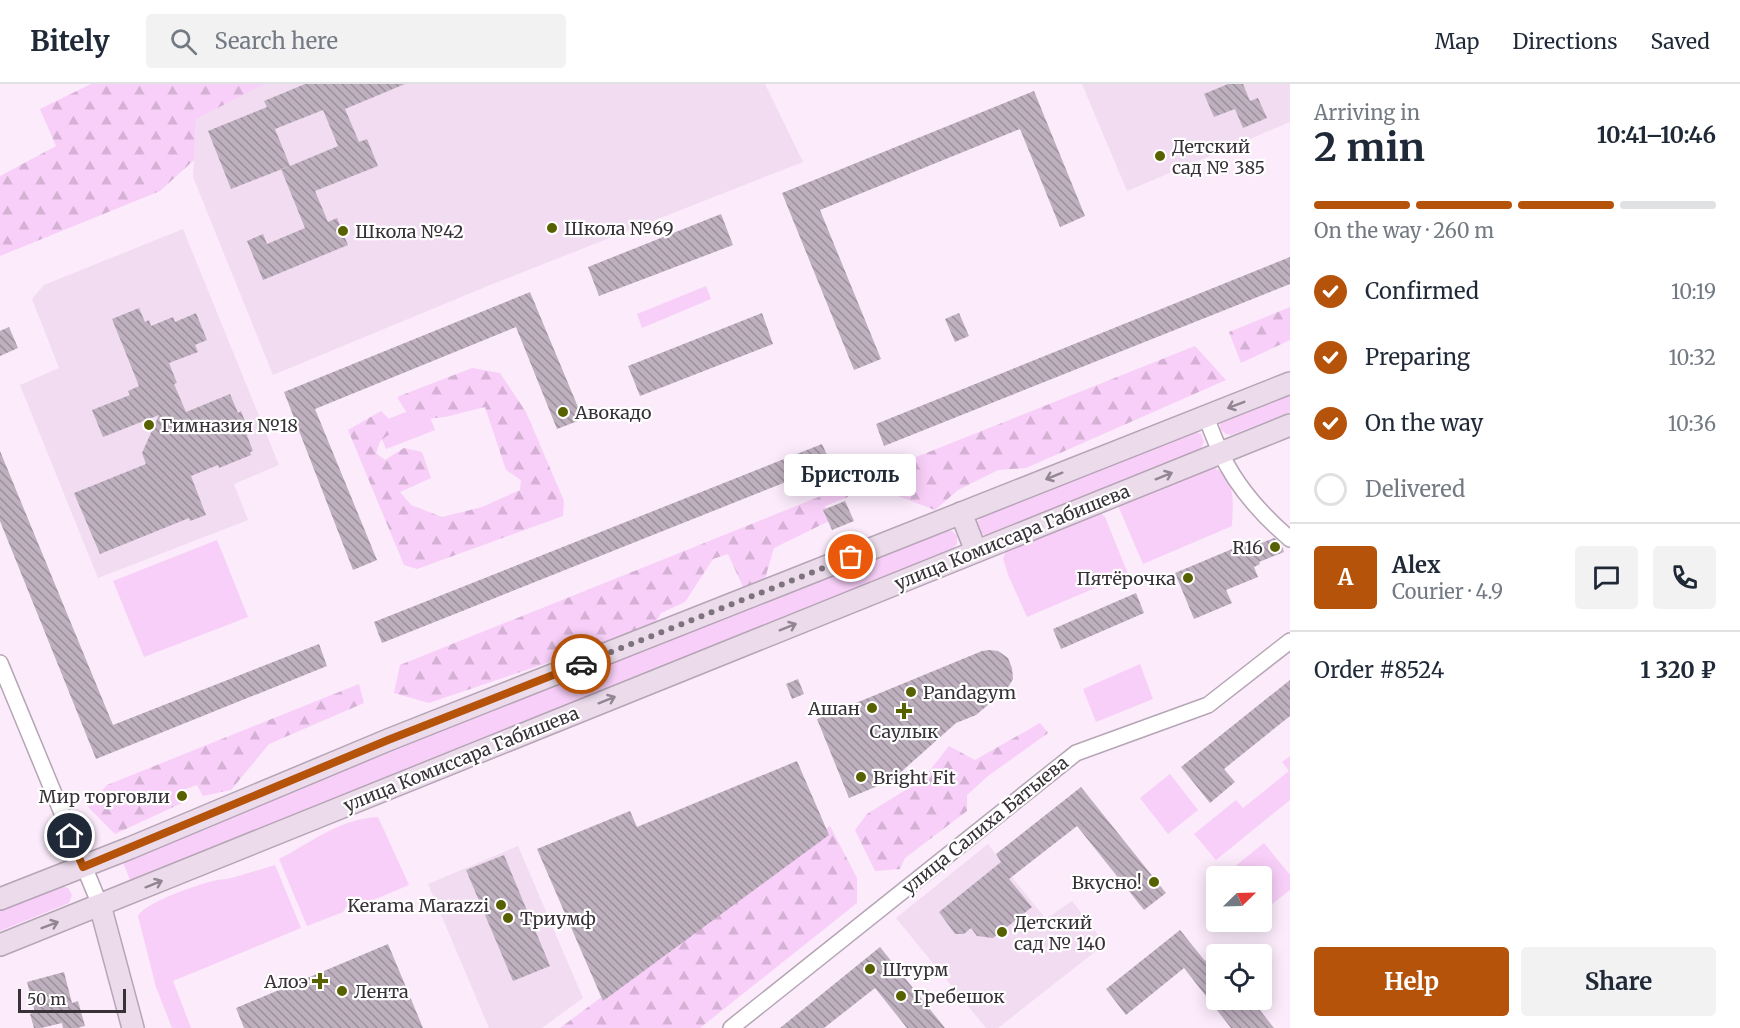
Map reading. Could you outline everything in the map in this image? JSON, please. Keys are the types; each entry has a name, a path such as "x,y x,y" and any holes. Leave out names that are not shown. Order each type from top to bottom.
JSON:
{"street":[{"path":"0,900 388,740 1290,383"},
{"path":"1206,416 1221,453 1237,481 1271,523 1290,539"},
{"name":"улица Комиссара Габишева","path":"0,945 1290,425"},
{"path":"961,513 976,550"},
{"name":"улица Салиха Батыева","path":"731,1028 1076,753 1208,705 1290,641"},
{"path":"0,663 100,905 133,1028"}],"shaded area":[{"path":"265,84 765,84 803,162 490,285 273,375 193,177 196,119"},
{"name":"Детский сад № 385","path":"1082,84 1290,84 1290,122 1127,191"},
{"name":"Гимназия №18","path":"183,229 279,465 234,484 248,520 98,578 20,385 59,368 32,299 44,285"},
{"name":"Детский сад № 140","path":"988,844 1046,919 1072,901 1105,944 998,1028 986,1028 896,918"},
{"path":"518,846 583,998 542,1028 489,1028 428,884"}],"green space":[{"path":"91,84 265,84 196,119 194,160 160,191 0,256 0,176 56,146 40,109"},
{"path":"706,286 711,299 642,328 637,314"},
{"path":"1290,307 1290,340 1241,363 1229,332"},
{"path":"1195,346 1226,380 1026,468 998,470 958,490 935,510 887,492 901,463"},
{"path":"472,368 500,373 526,412 564,501 563,516 417,569 404,565 348,430 381,411 398,428 380,441 376,453 385,460 404,448 422,452 431,478 400,492 411,505 442,517 482,507 520,490 521,480 506,470 485,407 445,417 417,420 405,410 397,397"},
{"path":"1290,390 1290,412 1231,435 1220,429 1220,421"},
{"path":"425,404 435,430 386,449 376,424"},
{"path":"1193,431 1201,434 1204,442 1197,452 988,536 978,529 977,522 982,516"},
{"path":"1209,464 1225,476 1229,483 1233,498 1232,526 1143,564 1119,504"},
{"path":"851,484 848,497 825,506 829,521 774,548 764,582 744,589 728,554 713,559 685,602 661,613 653,627 429,703 394,693 400,665"},
{"path":"1098,511 1105,517 1128,574 1027,617 1003,559 1007,548"},
{"path":"944,530 952,531 957,536 957,544 951,550 130,880 121,857"},
{"path":"217,540 248,617 144,657 113,581"},
{"path":"1140,664 1153,699 1096,722 1083,689"},
{"path":"359,684 364,703 269,744 231,790 203,796 197,785 180,791 182,803 115,834 88,807 107,785"},
{"path":"1040,723 1048,733 988,776 967,795 967,811 905,858 900,869 875,871 855,830 867,814 923,779 949,746 975,760"},
{"path":"1290,756 1290,800 1216,860 1194,834 1236,800 1243,808 1289,771 1282,762"},
{"path":"1170,774 1198,810 1168,834 1140,798"},
{"path":"378,817 409,885 356,907 351,905 346,907 343,912 307,926 279,859 326,832 351,822"},
{"path":"830,826 857,878 857,903 700,1028 560,1028"},
{"path":"1264,843 1290,875 1290,890 1272,904 1272,866 1235,866"},
{"path":"275,865 301,928 173,981 191,1028 172,1028 156,987 138,916 151,905 186,889"},
{"path":"58,885 68,888 72,895 69,903 0,931 0,906"}],"building":[{"path":"305,84 405,84 345,109 359,142 367,139 378,166 315,191 328,222 337,218 348,245 263,280 247,241 263,234 267,244 305,228 281,169 231,189 208,131 267,107 264,101","holes":["323,110 338,146 290,166 275,129"]},
{"path":"1228,84 1243,84 1250,101 1258,98 1267,118 1243,128 1235,109 1214,117 1204,94"},
{"path":"1034,91 1085,216 1060,227 1020,129 820,210 881,359 854,370 782,193"},
{"path":"721,214 733,245 599,296 588,267"},
{"path":"1290,257 1290,284 884,446 876,424"},
{"path":"530,292 583,419 557,429 516,327 315,409 377,560 353,570 284,392"},
{"path":"139,308 145,322 149,320 151,326 173,317 175,322 196,313 207,340 195,345 198,352 169,363 177,383 174,384 186,412 230,394 238,413 241,411 246,424 243,425 253,451 250,452 251,455 219,468 218,465 191,476 206,515 190,521 189,518 100,554 74,493 146,464 142,453 159,415 103,437 92,410 130,395 128,391 139,386 112,319"},
{"path":"762,313 773,344 640,396 628,366"},
{"path":"959,313 969,336 955,342 945,319"},
{"path":"9,327 18,348 0,356 0,331"},
{"path":"822,444 831,464 382,643 374,622"},
{"path":"0,451 113,725 319,644 327,666 96,759 0,521"},
{"path":"845,501 854,521 832,530 823,510"},
{"path":"1274,538 1281,544 1284,552 1259,562 1260,564 1254,567 1258,577 1226,590 1232,603 1194,619 1175,573 1244,544 1247,549"},
{"path":"1136,593 1144,613 1061,649 1053,629"},
{"path":"989,650 998,651 1008,658 1013,679 1007,689 976,715 956,723 892,780 849,798 817,719"},
{"path":"798,679 804,694 792,699 786,684"},
{"path":"1290,680 1290,716 1224,769 1235,782 1210,803 1181,767"},
{"path":"797,761 829,835 603,1001 537,849 630,811 637,827"},
{"path":"1081,787 1166,893 1144,910 1077,826 1009,879 1032,907 993,938 977,936 971,928 964,934 955,934 939,912 1001,862 996,854"},
{"name":"Триумф","path":"504,855 550,966 513,981 466,870"},
{"path":"1180,930 1206,960 1206,996 1184,968 1126,1015 1106,989"},
{"name":"Лента","path":"388,944 423,1028 244,1028 236,1008"},
{"path":"880,947 945,1028 907,1028 875,988 824,1028 780,1028"},
{"path":"64,972 72,1003 78,1001 85,1026 63,1028 62,1023 34,1028 30,1014 35,1012 27,982"},
{"path":"1217,1010 1260,1010 1274,1028 1231,1028"}],"way so far":[{"path":"581,664 851,557"}],"place":[{"name":"Детский сад № 385","path":"1160,156"},
{"name":"Школа №69","path":"552,228"},
{"name":"Школа №42","path":"343,231"},
{"name":"Авокадо","path":"563,412"},
{"name":"Гимназия №18","path":"149,425"},
{"name":"R16","path":"1275,547"},
{"name":"Бристоль","path":"851,557"},
{"name":"Пятёрочка","path":"1188,578"},
{"name":"Pandagym","path":"911,692"},
{"name":"Ашан","path":"872,708"},
{"name":"Саулык","path":"904,711"},
{"name":"Bright Fit","path":"861,777"},
{"name":"Мир торговли","path":"182,796"},
{"name":"Вкусно!","path":"1154,882"},
{"name":"Kerama Marazzi","path":"501,905"},
{"name":"Триумф","path":"508,918"},
{"name":"Детский сад № 140","path":"1002,932"},
{"name":"Штурм","path":"870,969"},
{"name":"Алоэ","path":"320,981"},
{"name":"Лента","path":"342,991"},
{"name":"Гребешок","path":"901,996"}],"route":[{"path":"70,836 83,867 388,740 581,664"}]}
